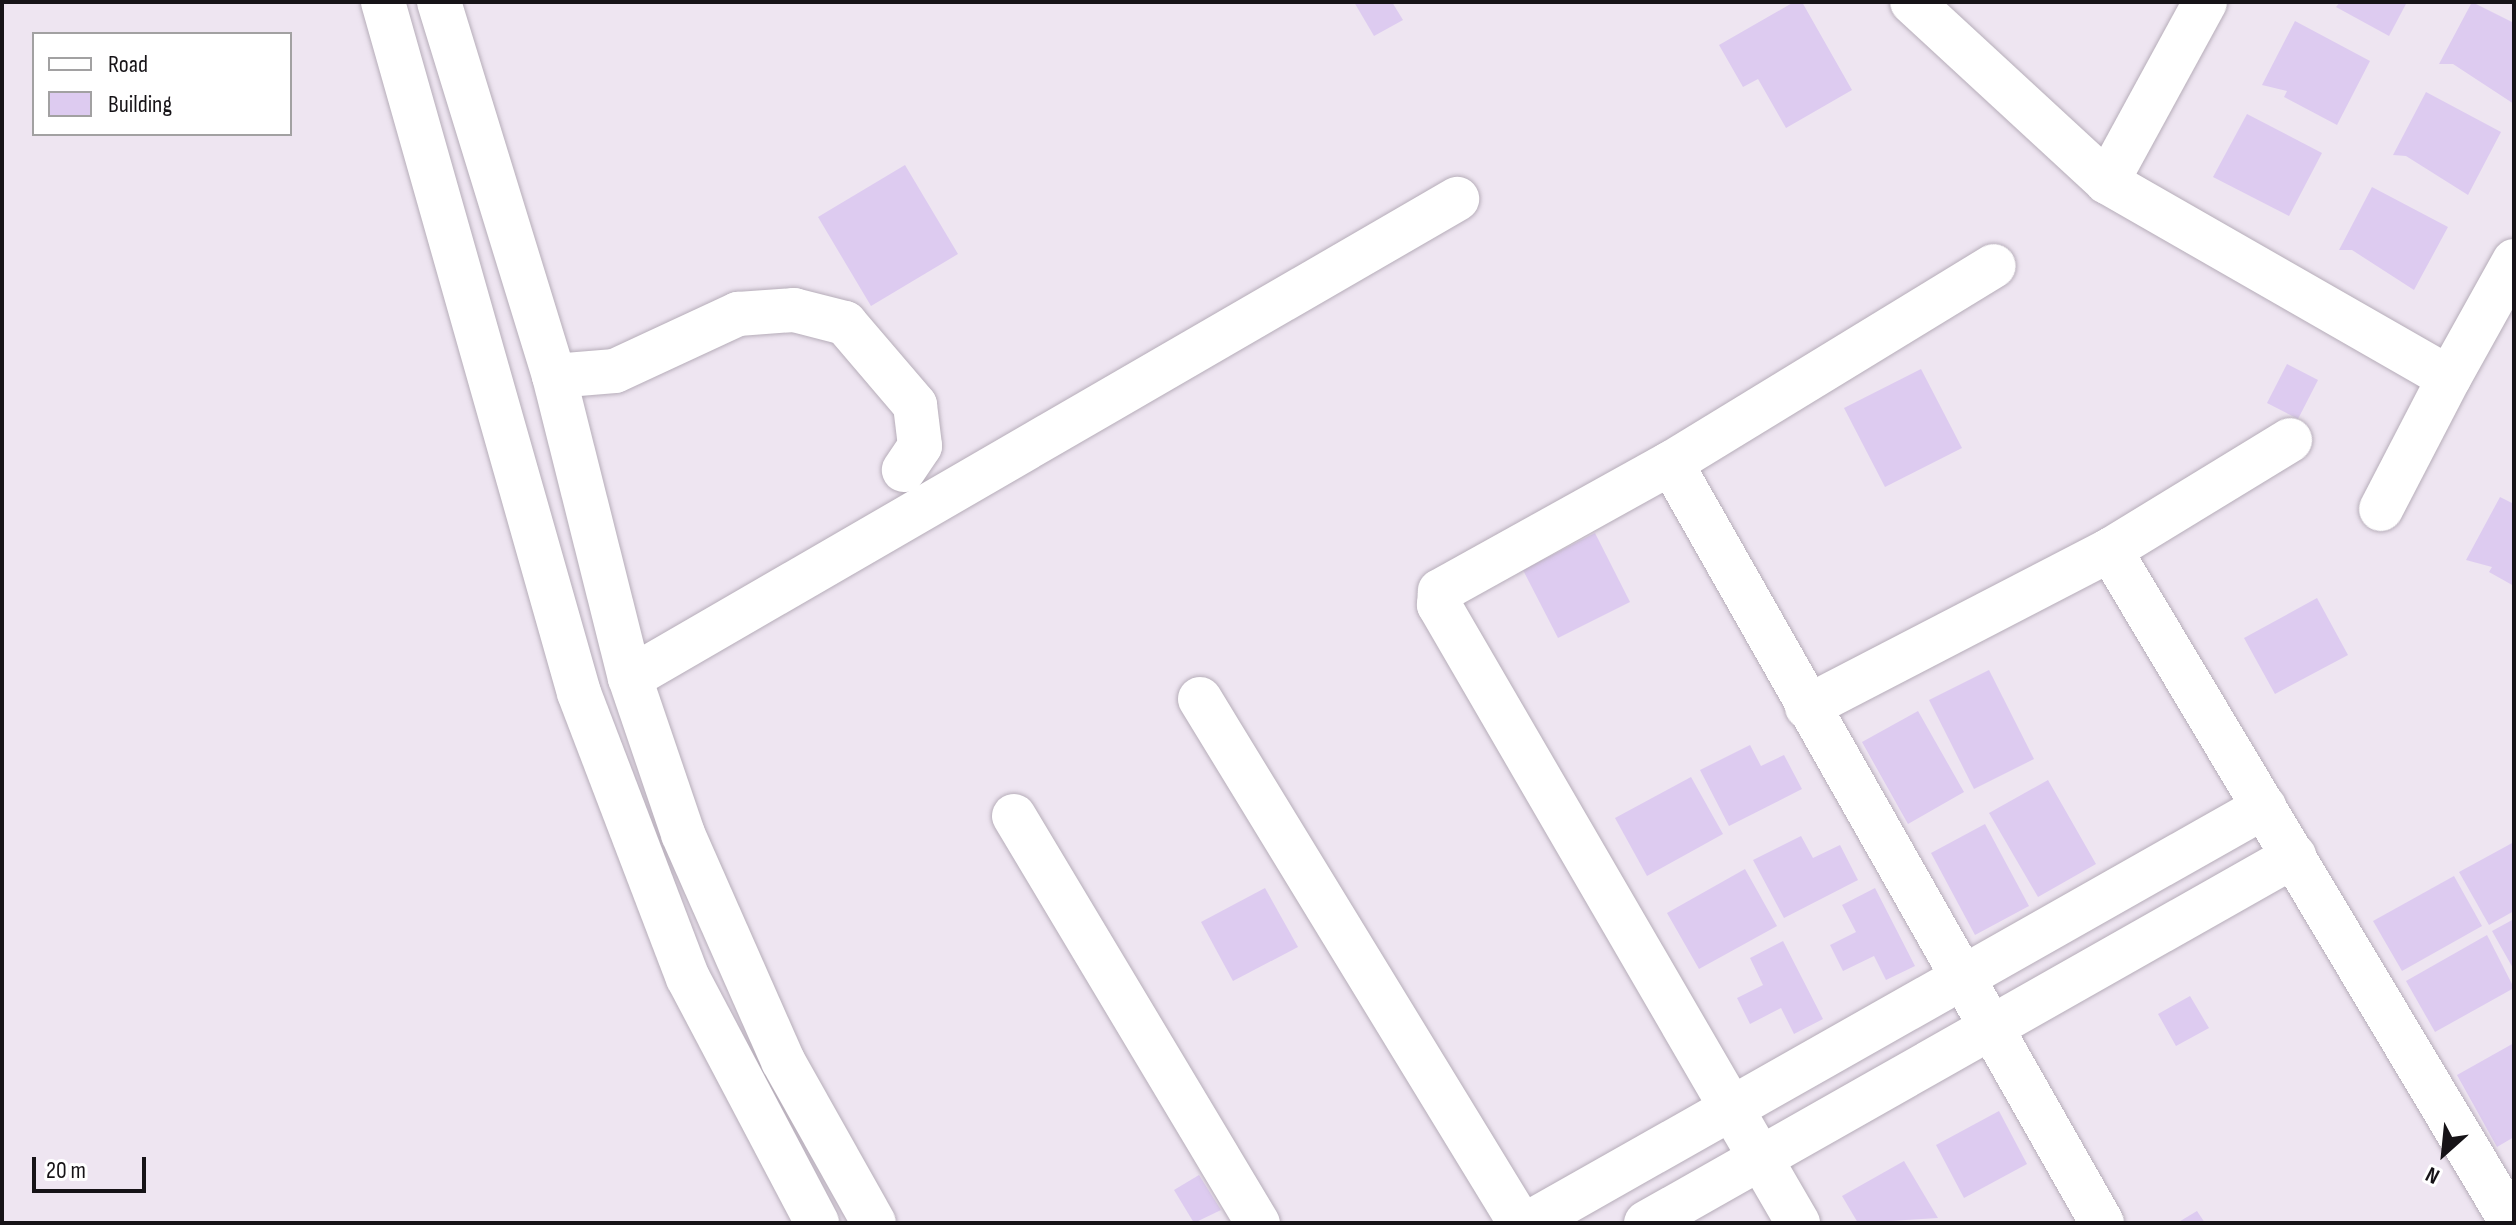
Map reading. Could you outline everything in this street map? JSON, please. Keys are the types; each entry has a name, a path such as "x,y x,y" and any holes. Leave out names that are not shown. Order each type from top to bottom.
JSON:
{"street":[{"path":"383,2 579,693 688,978 817,1223"},
{"path":"439,2 554,376 630,678 738,965 874,1223"},
{"path":"1912,2 2107,182 2449,378"},
{"path":"2107,182 2205,2"},
{"path":"630,678 1457,199"},
{"path":"2381,509 2514,261"},
{"path":"1798,1223 1439,605 1440,591 1454,577 1671,463 1994,266"},
{"path":"554,376 615,371 738,314 794,310 845,323 915,405 920,446 904,470"},
{"path":"1807,707 2110,550 2290,440"},
{"path":"1671,463 2102,1223"},
{"path":"2110,550 2512,1223"},
{"path":"1200,699 1520,1223"},
{"path":"1529,1223 2264,807"},
{"path":"1014,816 1258,1223"},
{"path":"1646,1223 2294,856"}],"building":[{"path":"1354,2 1392,2 1403,20 1374,36"},
{"path":"1794,2 1802,2 1852,90 1786,128 1758,79 1743,87 1719,45"},
{"path":"2340,2 2407,2 2389,36 2336,7"},
{"path":"2472,2 2514,23 2514,104 2453,64 2439,64"},
{"path":"2295,21 2370,61 2337,125 2284,97 2287,91 2262,85"},
{"path":"2426,92 2501,132 2468,195 2406,156 2393,155"},
{"path":"2247,114 2322,153 2289,216 2213,177"},
{"path":"905,165 958,254 871,306 818,217"},
{"path":"2372,187 2448,227 2414,290 2352,250 2339,250"},
{"path":"2287,364 2318,380 2298,419 2267,403"},
{"path":"1921,369 1962,448 1885,487 1844,408"},
{"path":"2500,497 2514,504 2514,586 2489,572 2492,567 2466,560"},
{"path":"1595,533 1630,602 1558,638 1523,570"},
{"path":"2317,598 2348,655 2275,694 2244,638"},
{"path":"1989,670 2034,759 1974,789 1929,700"},
{"path":"1918,711 1964,792 1908,824 1862,742"},
{"path":"1750,745 1761,766 1784,755 1802,789 1729,826 1700,770"},
{"path":"1691,777 1723,834 1647,876 1615,818"},
{"path":"2048,780 2096,864 2038,897 1989,813"},
{"path":"1985,824 2029,906 1975,935 1931,853"},
{"path":"1801,836 1813,858 1840,845 1858,880 1784,918 1753,860"},
{"path":"2514,842 2514,911 2489,925 2459,872"},
{"path":"1745,869 1777,926 1699,969 1667,913"},
{"path":"2454,876 2482,926 2402,971 2373,921"},
{"path":"1265,888 1298,947 1233,981 1201,922"},
{"path":"1875,888 1915,966 1886,980 1874,956 1843,971 1830,945 1856,932 1842,905"},
{"path":"2514,919 2514,970 2492,931"},
{"path":"2487,935 2514,988 2435,1032 2406,981"},
{"path":"1783,941 1823,1019 1794,1034 1781,1008 1750,1024 1737,998 1763,985 1750,958"},
{"path":"2190,996 2209,1028 2176,1046 2158,1014"},
{"path":"2514,1043 2514,1137 2497,1147 2457,1075"},
{"path":"1999,1111 2027,1164 1964,1198 1936,1145"},
{"path":"1904,1161 1938,1218 1858,1223 1842,1196"},
{"path":"1199,1175 1221,1210 1194,1223 1174,1190"},
{"path":"2197,1211 2205,1223 2177,1223"}]}
